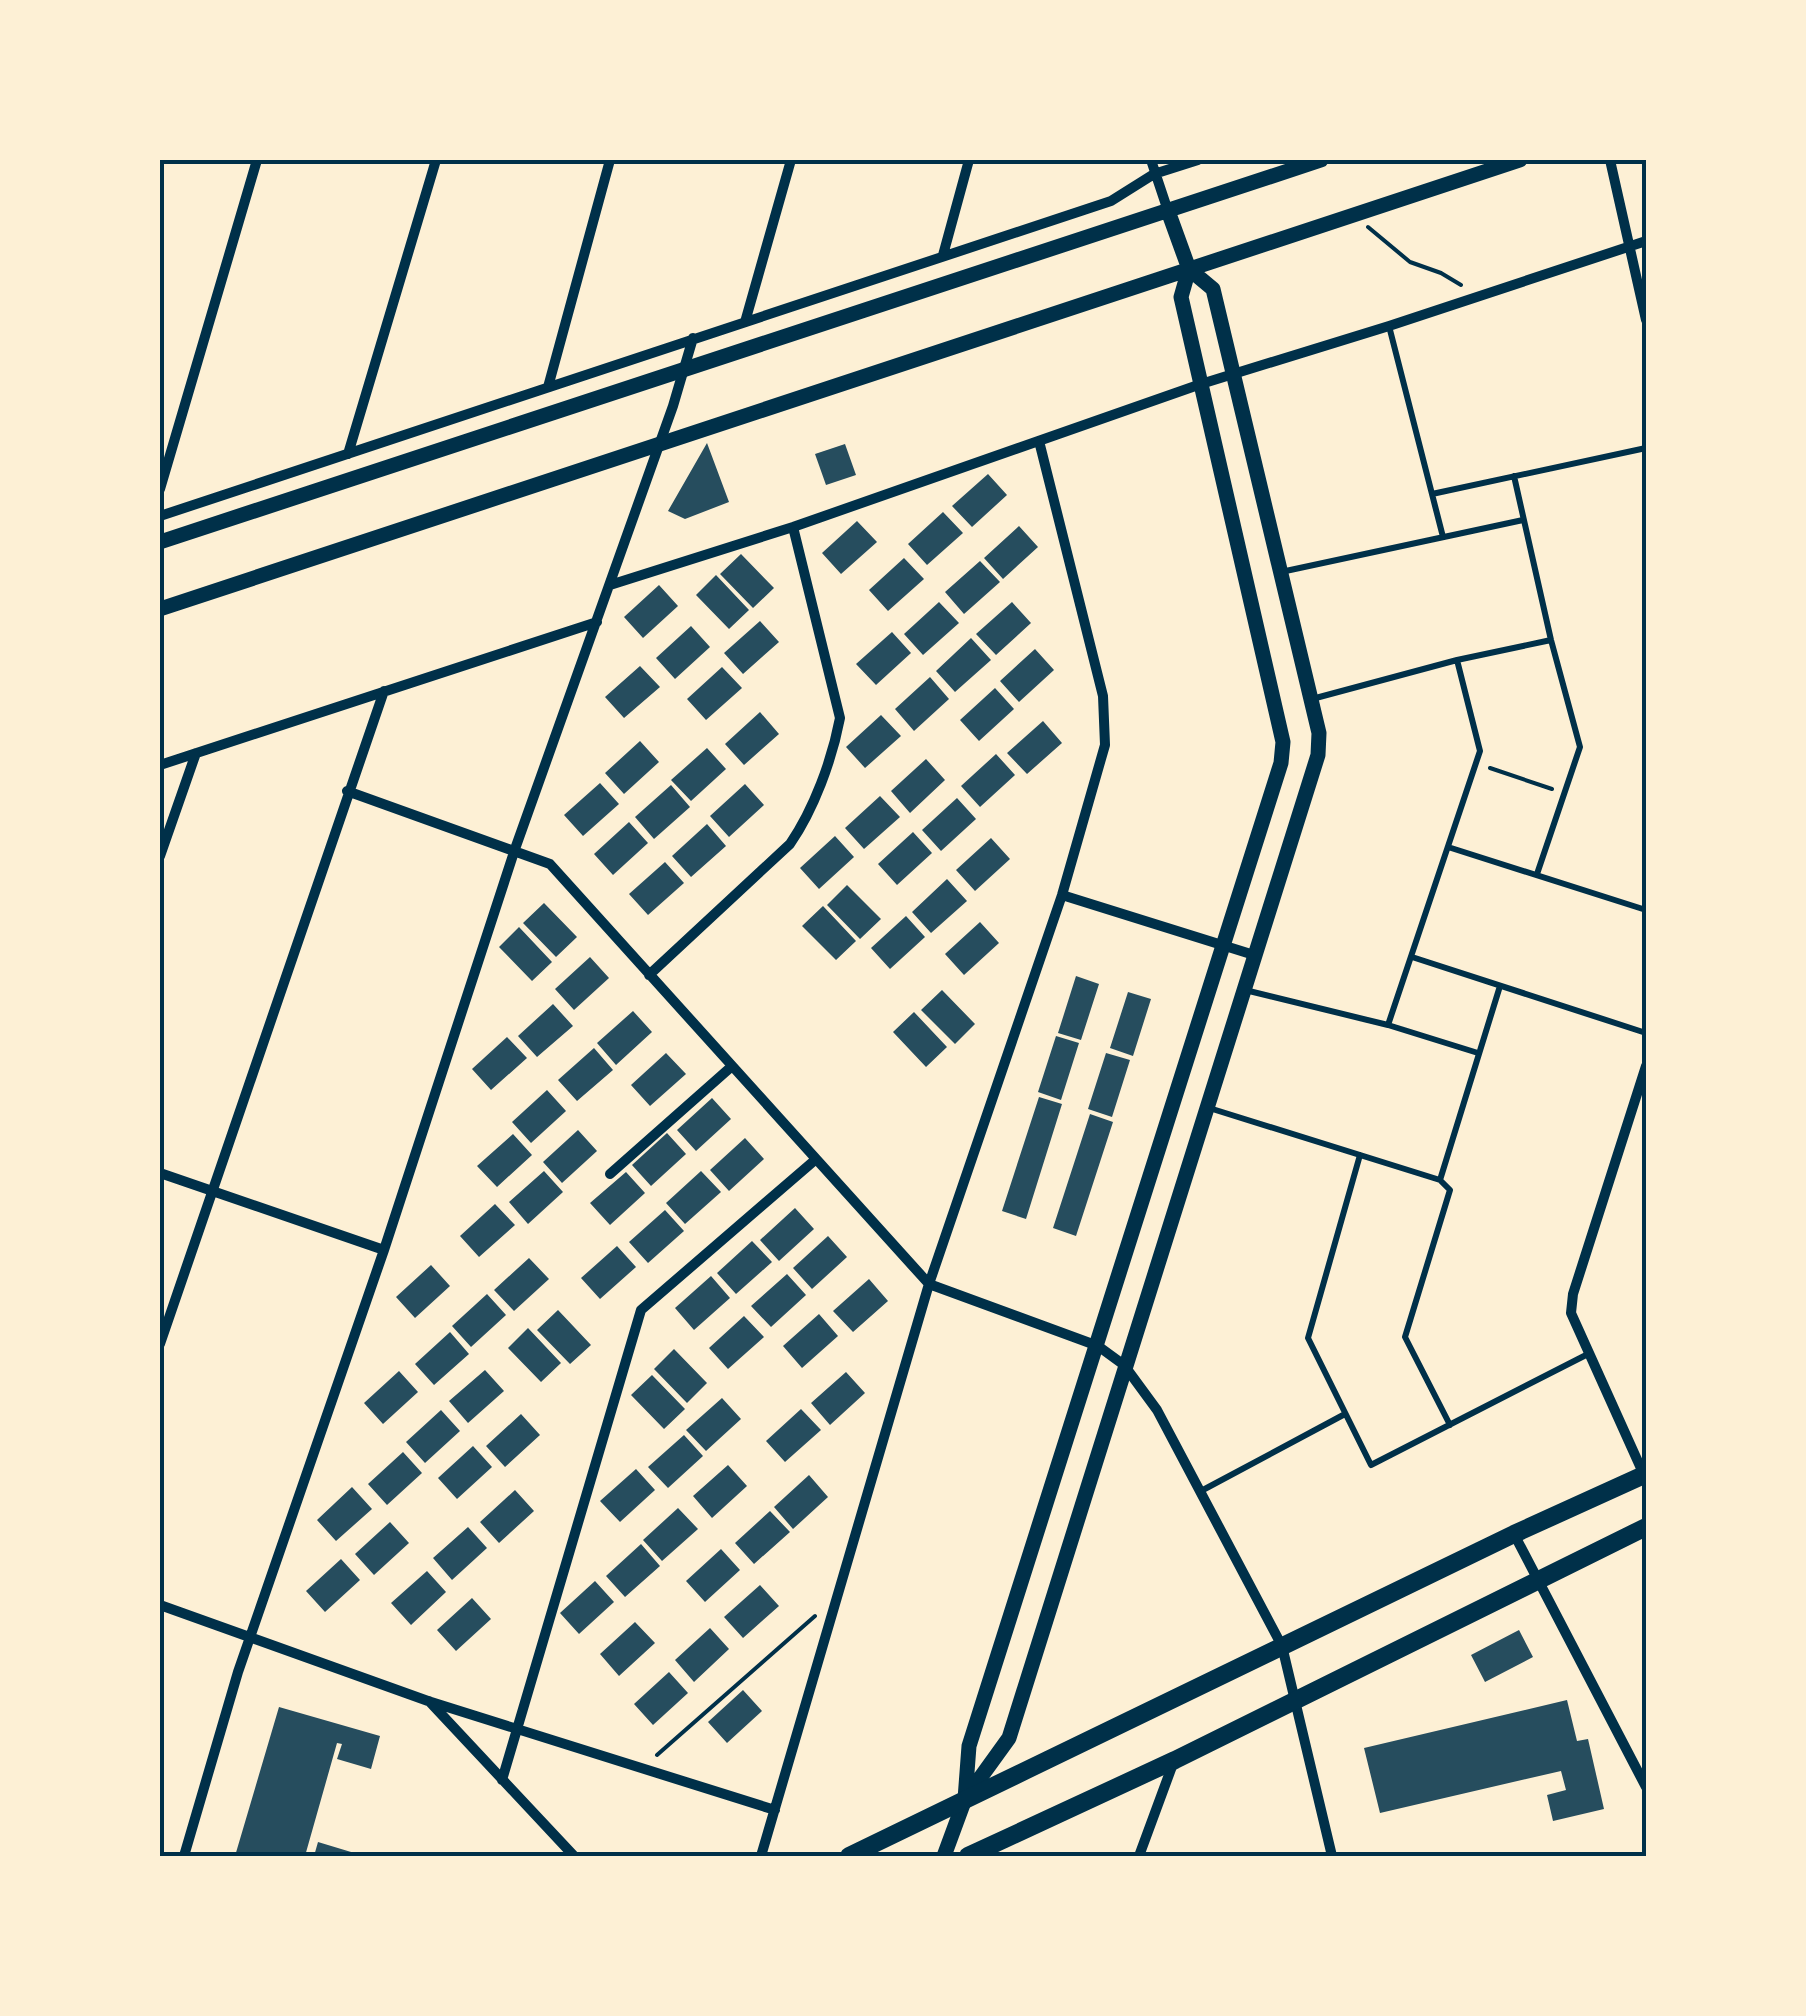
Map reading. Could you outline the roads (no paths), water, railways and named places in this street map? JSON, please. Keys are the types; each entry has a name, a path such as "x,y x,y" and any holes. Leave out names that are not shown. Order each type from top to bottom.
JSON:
{"main road":[{"path":"849,1856 1645,1474"},
{"path":"968,1856 1296,1701 1646,1527"}],"street":[{"path":"160,489 257,160"},
{"path":"348,454 436,160"},
{"path":"548,388 610,160"},
{"path":"744,322 791,160"},
{"path":"943,255 969,160"},
{"path":"944,1856 966,1800 1009,1738 1318,755 1319,733 1214,288 1189,269 1151,160"},
{"path":"160,516 1110,201 1154,174 1198,160"},
{"path":"160,542 1321,160"},
{"path":"160,608 1520,160"},
{"path":"1610,160 1646,320"},
{"path":"610,586 792,527 1201,384 1646,241"},
{"path":"966,1800 969,1746 1281,763 1283,742 1181,297 1189,269"},
{"path":"184,1856 250,1638 384,1250 515,849 660,445 693,338"},
{"path":"761,1856 930,1284 1062,895 1105,746 1103,696 1040,441"},
{"path":"649,974 790,844 803,826 837,737 840,718 792,527"},
{"path":"160,764 596,622"},
{"path":"160,1344 384,691"},
{"path":"160,856 196,752"},
{"path":"347,791 550,864 730,1068 930,1284 1098,1346 1124,1364 1157,1410 1282,1646 1332,1856"},
{"path":"1062,895 1254,955"},
{"path":"1645,1474 1572,1314 1573,1294 1646,1066"},
{"path":"610,1174 730,1068"},
{"path":"502,1780 642,1310 815,1160"},
{"path":"160,1173 384,1250"},
{"path":"1514,1534 1646,1787"},
{"path":"160,1606 428,1701 775,1810"},
{"path":"428,1701 574,1856"},
{"path":"1140,1856 1174,1760"}],"lane":[{"path":"1389,326 1443,537"},
{"path":"1432,494 1646,448"},
{"path":"1514,476 1580,747 1537,874"},
{"path":"1280,572 1524,520"},
{"path":"1311,699 1457,660 1551,640"},
{"path":"1388,1024 1480,751 1457,660"},
{"path":"1448,847 1646,910"},
{"path":"1412,957 1646,1033"},
{"path":"1440,1180 1500,986"},
{"path":"1244,990 1388,1024 1478,1054"},
{"path":"1205,1107 1440,1180 1450,1190 1405,1338 1450,1425"},
{"path":"1360,1155 1308,1338 1372,1465 1590,1354"},
{"path":"1201,1491 1346,1414"}]}
